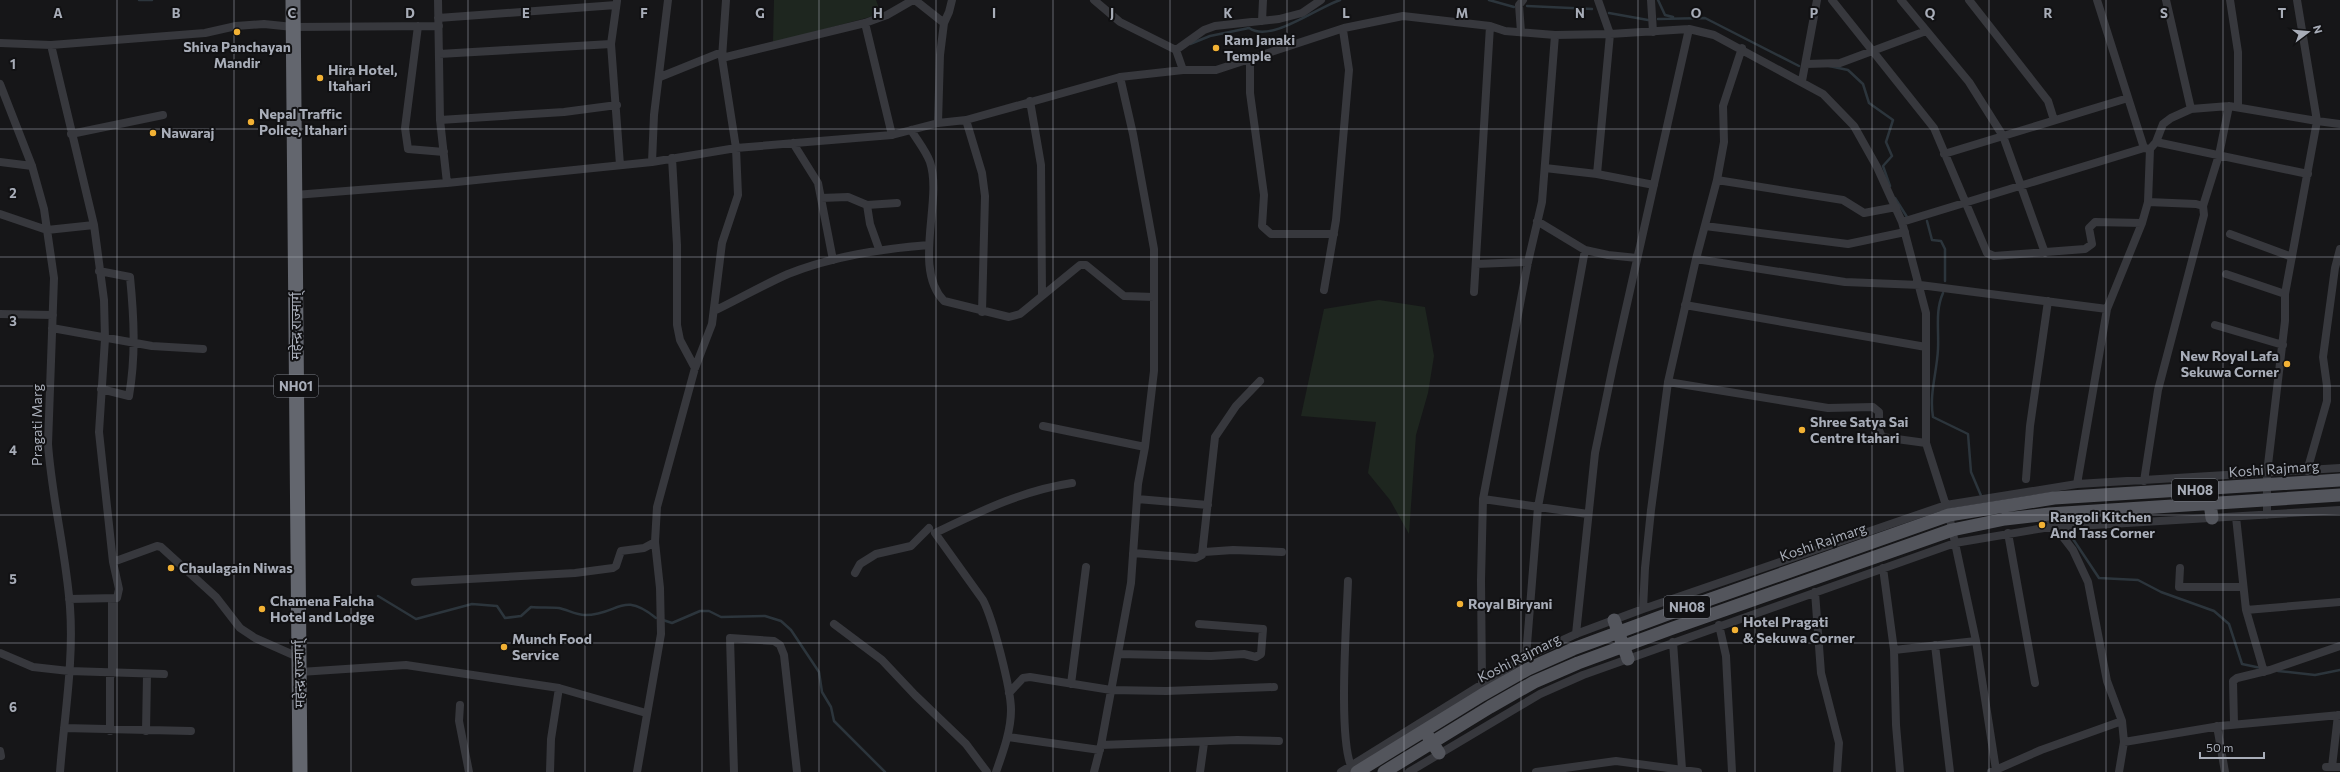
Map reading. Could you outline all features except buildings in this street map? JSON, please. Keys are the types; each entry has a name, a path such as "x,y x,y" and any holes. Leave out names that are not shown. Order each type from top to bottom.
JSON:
{"highway":[{"name":"महेन्द्र राज्मार्ग्","path":"293,0 300,772"}],"main road":[{"name":"Koshi Rajmarg","path":"1354,770 1422,726 1528,669 1616,626 1948,510 2048,494 2104,489 2267,480 2340,480"},
{"name":"Koshi Rajmarg","path":"1384,772 1534,682 1623,646 1952,530 2005,519 2051,514 2340,494"},
{"path":"2210,503 2212,518"},
{"path":"1616,626 1628,659"},
{"path":"1422,726 1439,753"}],"street":[{"path":"438,0 440,120 447,183"},
{"path":"652,162 654,115 660,77 668,0"},
{"path":"637,772 646,713 661,634 660,588 655,542 657,507 695,368 712,324 722,243 738,195 736,148 722,55 726,0"},
{"path":"660,77 722,55 865,23 887,15 914,0 944,23"},
{"path":"938,123 944,23 952,0"},
{"path":"1094,0 1120,22 1176,50 1183,70"},
{"path":"1262,21 1263,0"},
{"path":"1176,50 1204,30 1215,26 1280,20 1302,13 1321,0"},
{"path":"1521,32 1519,5 1523,0"},
{"path":"1597,174 1610,34 1598,0"},
{"path":"1651,0 1653,32"},
{"path":"1802,80 1816,0"},
{"path":"1832,0 1934,128 1987,253 1994,256 2045,253 2089,248 2092,244 2089,228 2095,222 2142,223"},
{"path":"1901,0 1969,82 2003,136 2045,253"},
{"path":"1969,0 2048,101 2054,120"},
{"path":"2077,484 2107,309 2142,223 2148,202 2147,148 2128,98 2097,0"},
{"path":"2166,0 2191,109"},
{"path":"2230,0 2238,52 2238,107"},
{"path":"2267,515 2267,480 2283,345 2285,294 2317,121 2297,0"},
{"path":"0,44 51,45 205,33 236,26 264,24 293,27 418,26 439,22 617,3 611,44 617,105 620,165"},
{"path":"295,195 447,183 652,162 736,148 793,142 892,135 938,123 966,120 1120,77 1183,70 1216,70 1250,60 1303,40 1403,16 1490,26 1505,31 1555,35 1610,34 1689,29 1714,35 1802,80 1824,94 1854,126 1896,207 1902,222 1920,285 1926,313 1926,444 1948,510 1976,641 1997,770 2041,750 2122,721"},
{"path":"865,23 892,135"},
{"path":"418,26 406,128 408,149 444,152"},
{"path":"1474,292 1490,26"},
{"path":"1576,634 1595,453 1637,258 1689,29"},
{"path":"1324,290 1334,234 1349,70 1343,30"},
{"path":"1806,64 1840,62 1874,52 1926,31"},
{"path":"1482,683 1481,580 1483,499 1528,262 1542,202 1555,35"},
{"path":"439,54 611,44"},
{"path":"51,45 71,134 94,225 104,300 105,339 99,432 113,562 120,594 117,598 112,600 69,599"},
{"path":"1643,609 1645,568 1651,510 1668,382 1696,259 1717,180 1724,142 1723,106 1742,48"},
{"path":"1250,60 1250,93 1264,195 1262,226 1271,234 1334,234"},
{"path":"1094,772 1131,583 1137,499 1146,447 1154,371 1154,297 1156,269 1153,241 1133,134 1120,77"},
{"name":"Pragati Marg","path":"0,84 2,94 32,166 47,230 54,278 48,444 50,472 69,599 69,671 60,772"},
{"path":"1944,154 2128,98"},
{"path":"1030,101 1040,165 1042,294"},
{"path":"440,120 564,112 617,105"},
{"path":"2144,480 2158,390 2204,215 2203,206 2219,156 2229,106"},
{"path":"1902,222 2147,148 2156,142 2163,124 2171,118 2191,109 2229,106 2340,124"},
{"path":"71,134 163,115"},
{"path":"966,120 982,173 985,196 982,312"},
{"path":"911,130 930,162 932,184 929,245 932,284 936,294 944,301 982,312 1010,317 1020,314 1042,294 1080,265 1086,265 1124,296 1154,297"},
{"path":"793,142 818,183 833,260"},
{"path":"2156,142 2308,174"},
{"path":"672,158 677,245 677,325 680,340 695,368"},
{"path":"0,162 32,166"},
{"path":"1545,168 1597,174 1654,185"},
{"path":"1717,180 1843,200 1864,213 1896,207"},
{"path":"821,198 848,197 867,205 897,203"},
{"path":"2148,202 2203,206"},
{"path":"867,205 870,224 879,249"},
{"path":"0,214 47,230 94,225"},
{"path":"1537,221 1585,250 1608,256 1637,258"},
{"path":"1706,226 1848,244 1905,232"},
{"path":"2230,234 2292,257"},
{"path":"714,311 788,274 833,260 879,249 929,245"},
{"path":"2307,471 2319,424 2327,401 2327,386 2323,357 2335,268 2340,249"},
{"path":"1526,657 1538,507 1585,250"},
{"path":"1696,259 1845,282 1920,285 2107,309"},
{"path":"1476,264 1528,262"},
{"path":"99,270 130,277 134,342 133,370 129,396 101,389"},
{"path":"2226,274 2285,294"},
{"path":"2026,479 2030,426 2048,301"},
{"path":"1686,305 1926,347"},
{"path":"0,314 53,315"},
{"path":"2215,325 2283,345"},
{"path":"52,328 105,339 134,342 152,346 203,349"},
{"path":"1204,552 1215,437 1236,406 1260,381"},
{"path":"1668,382 1828,408 1873,407 1879,412 1879,430 1882,437 1926,444"},
{"path":"1043,426 1146,447"},
{"path":"1422,726 1482,683 1526,657 1576,634 1616,626 1643,609 1948,510 2030,490 2048,494 2077,484 2104,489 2144,480 2267,480 2307,471 2340,468"},
{"path":"996,772 1008,737 1011,710 1009,693 987,608 977,590 935,533 999,502 1040,488 1072,483"},
{"path":"1137,499 1208,505"},
{"path":"1483,499 1588,514"},
{"path":"1409,772 1540,694 1719,625 1955,543 2008,533 2070,526 2340,510"},
{"path":"2051,514 2081,564 2088,582 2107,681 2122,721 2124,742 2119,772"},
{"path":"2236,516 2246,610 2264,672"},
{"path":"855,573 860,564 876,554 911,546 929,528"},
{"path":"2008,533 2036,683"},
{"path":"415,582 575,573 613,568 616,566 621,551 644,548 655,542"},
{"path":"113,562 130,554 157,546 161,547 211,592 240,628 261,642 298,657"},
{"path":"1133,553 1196,558 1204,552 1233,550 1282,552"},
{"path":"1071,684 1086,567"},
{"path":"1883,568 1894,650 1896,725 1900,772"},
{"path":"2180,568 2179,587 2243,587"},
{"path":"1340,772 1354,770 1346,741 1344,676 1348,581"},
{"path":"1815,592 1821,673 1839,743 1837,772"},
{"path":"110,730 112,600"},
{"path":"2246,610 2340,602"},
{"path":"834,624 882,660 915,695 966,744 987,772"},
{"path":"1118,654 1211,656 1244,654 1256,657 1261,654 1263,629 1199,624"},
{"path":"1719,625 1726,656 1732,772"},
{"path":"734,772 730,638 774,641 780,645 784,655 797,772"},
{"path":"1894,650 1976,641"},
{"path":"1673,642 1682,770"},
{"path":"1935,645 1950,772"},
{"path":"2234,724 2233,681 2238,678 2264,672 2340,646"},
{"path":"0,653 34,666 69,671 111,674 164,674"},
{"path":"300,672 406,665 559,688 646,713"},
{"path":"146,731 147,675"},
{"path":"1009,693 1023,678 1027,677 1111,690 1166,691 1274,687"},
{"path":"550,772 551,739 559,688"},
{"path":"460,705 459,721 469,772"},
{"path":"2124,742 2217,726 2339,715 2333,767"},
{"path":"2217,726 2225,772"},
{"path":"64,728 191,731"},
{"path":"1008,737 1100,747 1237,740 1279,741"},
{"path":"1200,772 1204,742"},
{"path":"1536,772 1570,770 1616,761 1698,772"}],"shaded area":[{"path":"774,0 876,0 881,14 773,43"},
{"path":"1379,300 1425,307 1434,356 1428,393 1416,435 1409,534 1390,500 1368,473 1376,422 1301,416 1324,309"}],"waterway":[{"path":"139,0 152,0"},
{"path":"1190,44 1210,36 1249,28 1258,31 1269,31 1281,28 1340,0"},
{"path":"1489,0 1514,7"},
{"path":"1658,0 1665,15 1673,17"},
{"path":"1527,6 1592,9"},
{"path":"1609,13 1648,20"},
{"path":"1658,19 1705,18 1799,66"},
{"path":"1829,66 1848,70 1863,84 1869,103 1893,120 1886,142 1892,156 1883,166 1890,186"},
{"path":"1895,198 1907,217"},
{"path":"1927,221 1932,240 1941,241 1945,249 1945,281"},
{"path":"1943,293 1938,313 1938,349 1932,400 1933,417 1968,434 1971,472 1982,498"},
{"path":"2059,518 2099,578 2138,580 2161,592 2214,611 2229,624 2242,664 2261,668"},
{"path":"378,596 416,619 472,604 497,606 505,618 521,616 531,607 559,608 585,615 606,612 620,606 627,605 635,606 644,610 656,618"},
{"path":"663,620 672,623 700,611 709,611 721,617 765,616 781,621 791,630 819,672 822,692 831,707 834,721 885,772"},
{"path":"2278,671 2315,675 2340,670"}],"place":[{"name":"Shiva Panchayan Mandir","path":"237,32"},
{"name":"Ram Janaki Temple","path":"1216,48"},
{"name":"Hira Hotel, Itahari","path":"320,78"},
{"name":"Nepal Traffic Police, Itahari","path":"251,122"},
{"name":"Nawaraj","path":"153,133"},
{"name":"New Royal Lafa Sekuwa Corner","path":"2287,364"},
{"name":"Shree Satya Sai Centre Itahari","path":"1802,430"},
{"name":"Rangoli Kitchen And Tass Corner","path":"2042,525"},
{"name":"Chaulagain Niwas","path":"171,568"},
{"name":"Royal Biryani","path":"1460,604"},
{"name":"Chamena Falcha Hotel and Lodge","path":"262,609"},
{"name":"Hotel Pragati & Sekuwa Corner","path":"1735,630"},
{"name":"Munch Food Service","path":"504,647"}]}
